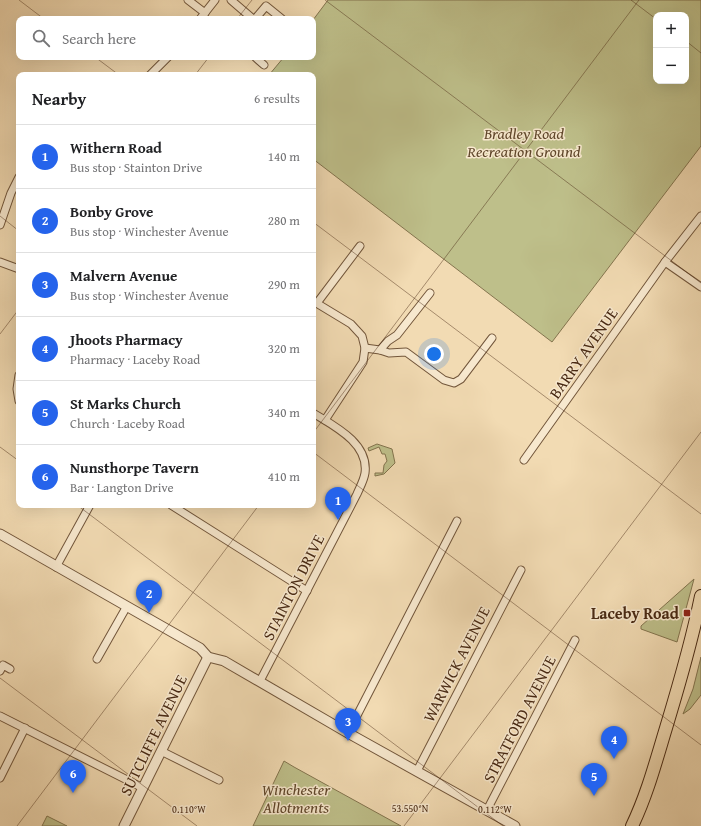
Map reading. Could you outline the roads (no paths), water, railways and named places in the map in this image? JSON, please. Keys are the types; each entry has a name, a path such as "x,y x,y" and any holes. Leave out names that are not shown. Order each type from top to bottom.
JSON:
{"highway":[{"path":"632,826 646,791 666,730 682,676 701,596"}],"street":[{"path":"188,0 203,16 215,0"},
{"path":"231,0 250,16"},
{"path":"257,16 266,6 278,16"},
{"path":"153,72 165,60"},
{"path":"258,60 264,65"},
{"path":"0,225 16,183"},
{"name":"BARRY AVENUE","path":"524,460 665,262 701,216"},
{"path":"316,301 360,246"},
{"path":"0,262 16,268"},
{"path":"665,262 701,287"},
{"path":"380,350 388,341 396,336 430,293"},
{"path":"316,303 351,324 358,330 362,336 365,348 363,362 325,420"},
{"path":"365,348 389,353 406,352 444,380 454,383 461,379 492,338"},
{"name":"STAINTON DRIVE","path":"260,681 357,494 365,472 363,458 357,445 351,439 316,415"},
{"path":"56,566 88,508"},
{"path":"176,508 307,591"},
{"path":"348,732 457,521"},
{"path":"0,534 200,648 208,657 224,661 515,826"},
{"name":"WARWICK AVENUE","path":"417,771 521,570"},
{"path":"98,659 127,606"},
{"name":"STRATFORD AVENUE","path":"487,810 575,640"},
{"name":"SUTCLIFFE AVENUE","path":"124,826 208,657"},
{"path":"1,667 10,669"},
{"path":"0,716 143,788"},
{"path":"0,778 25,728"},
{"path":"161,750 219,780"}],"place":[{"name":"Withern Road","path":"338,520"},
{"name":"Bonby Grove","path":"149,613"},
{"name":"Laceby Road","path":"687,613"},
{"name":"Malvern Avenue","path":"348,741"},
{"name":"Jhoots Pharmacy","path":"614,759"},
{"name":"Nunsthorpe Tavern","path":"73,793"},
{"name":"St Marks Church","path":"594,796"}],"park label":[{"name":"Bradley Road Recreation Ground","path":"524,142"},
{"name":"Winchester Allotments","path":"296,798"}]}
